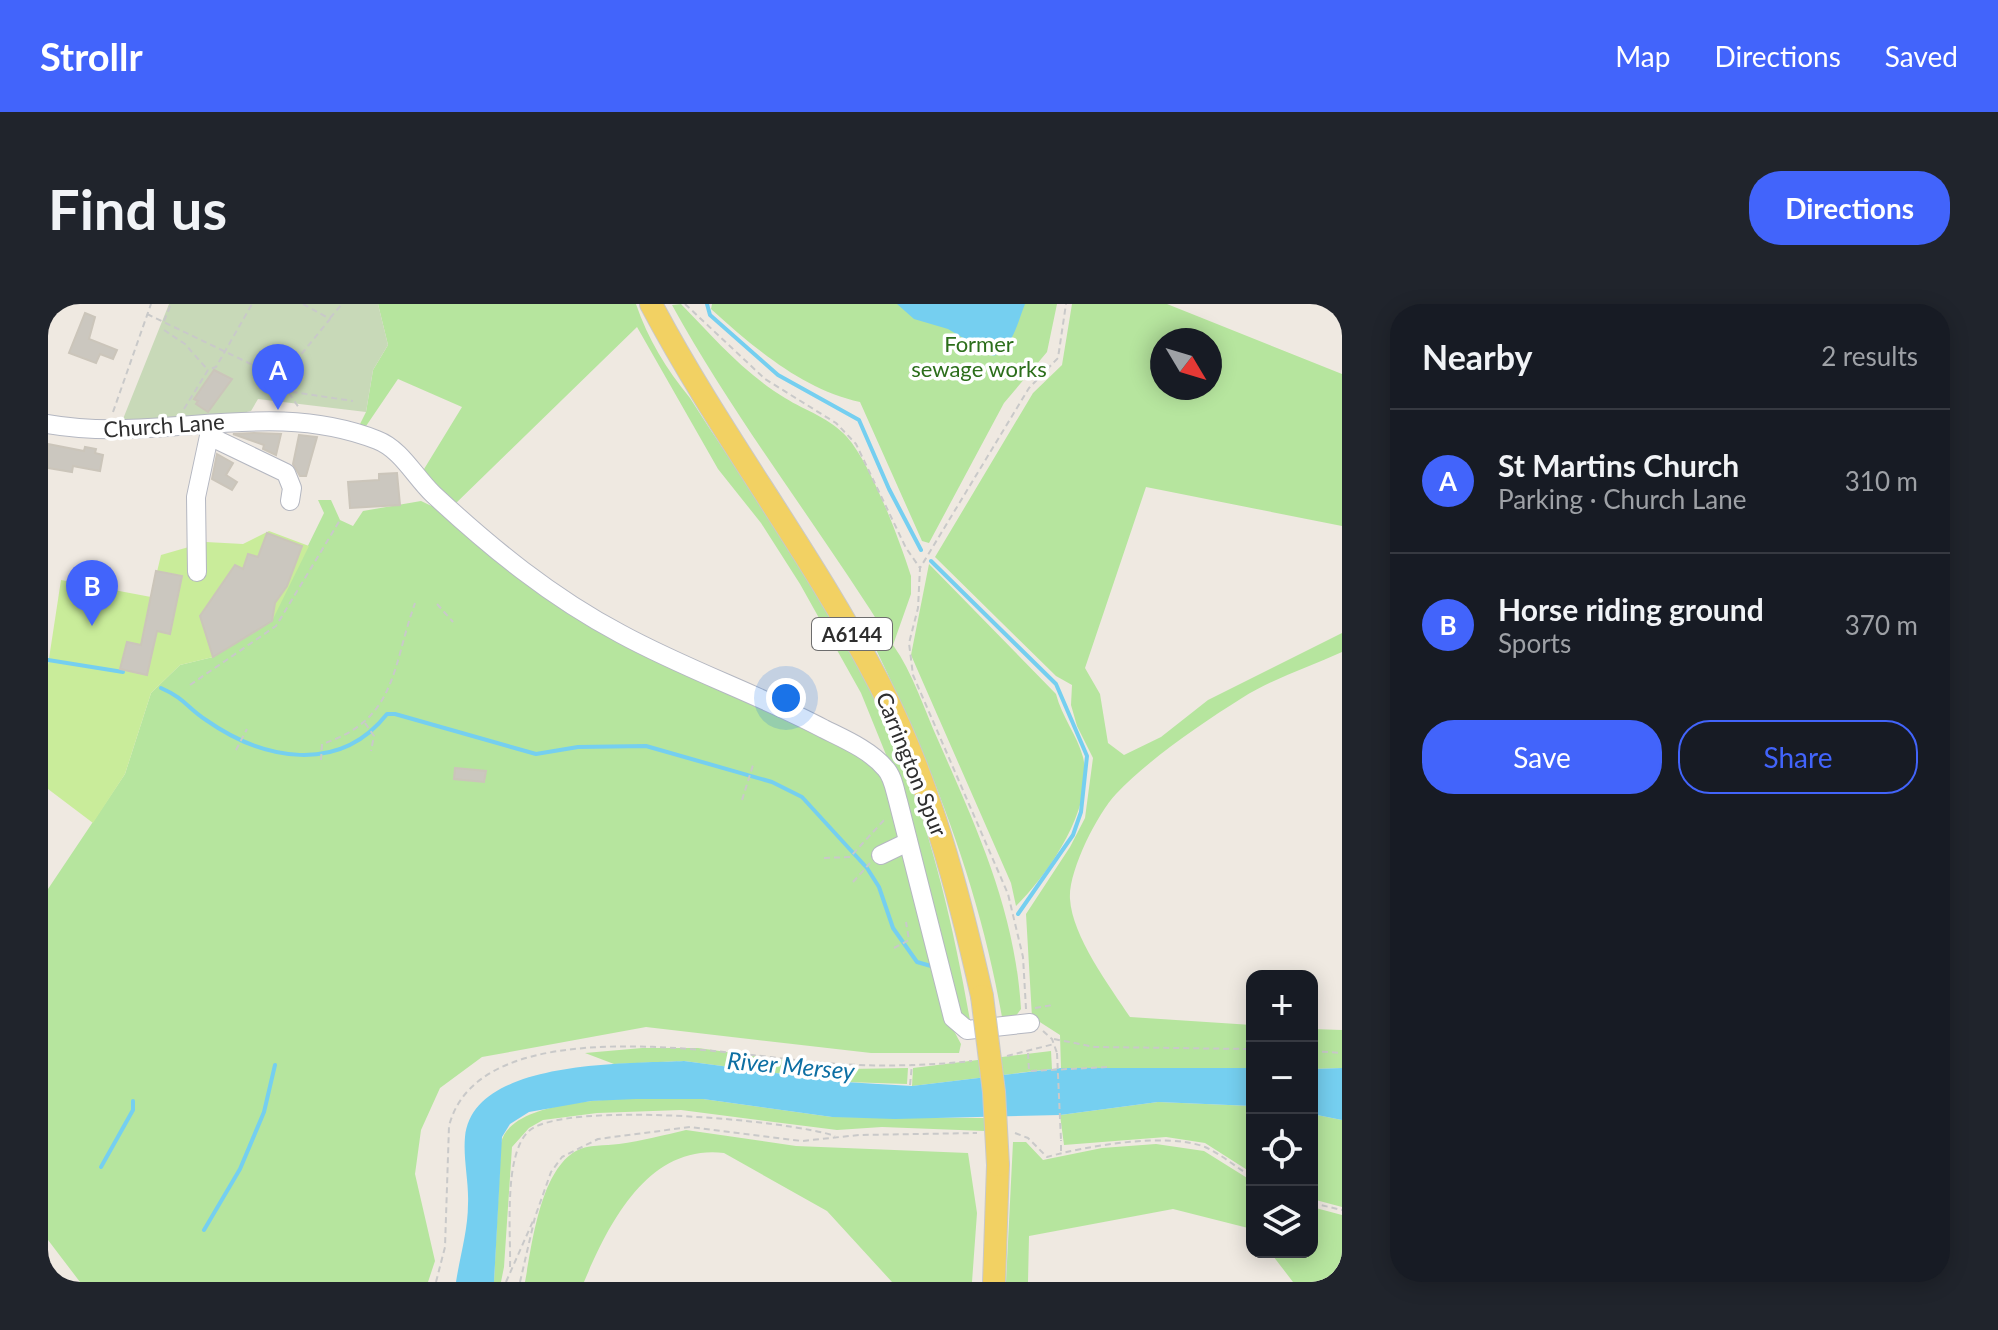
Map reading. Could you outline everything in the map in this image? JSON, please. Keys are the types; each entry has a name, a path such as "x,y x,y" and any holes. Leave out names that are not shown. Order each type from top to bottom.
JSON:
{"main road":[{"name":"Carrington Spur","path":"651,304 686,368 843,617 881,687 945,845 982,996 994,1092 998,1165 994,1282"}],"street":[{"name":"Church Lane","path":"48,424 106,432 210,430 277,419 380,440 445,504 540,585 594,619 688,666 770,700 872,756 887,769 956,1024 962,1029 978,1030 1028,1016"},
{"path":"197,572 196,497 210,430 286,473 292,488 290,501"},
{"path":"875,859 908,842"}],"path":[{"path":"106,432 151,304"},
{"path":"164,321 171,304"},
{"path":"180,415 208,370 216,367 252,304"},
{"path":"303,304 330,319"},
{"path":"342,304 273,389 353,401"},
{"path":"685,304 765,379 836,423 856,444 906,548 920,568"},
{"path":"1061,1152 1056,1048 1052,1039 1028,1016 1023,957 1008,894 909,660 918,608 920,568 1029,388 1058,358 1066,304"},
{"path":"147,314 257,367 287,371"},
{"path":"164,330 185,344 208,370"},
{"path":"289,392 298,406"},
{"path":"190,685 276,626 340,520"},
{"path":"321,760 322,744 347,736 364,723 387,696 415,603"},
{"path":"437,604 453,622"},
{"path":"364,723 374,736 371,751"},
{"path":"236,750 247,729"},
{"path":"742,800 753,765"},
{"path":"824,858 850,857 886,821 887,811"},
{"path":"853,882 875,859"},
{"path":"894,948 909,940 906,922"},
{"path":"1028,1016 1053,1005"},
{"path":"1052,1039 1095,1047 1246,1049"},
{"path":"436,1282 445,1247 448,1135 452,1111 463,1094 504,1065 543,1054 652,1044 827,1063 951,1063"},
{"path":"1056,1048 1028,1052 1029,1071 1109,1067"},
{"path":"1318,1051 1342,1053"},
{"path":"910,1085 912,1063"},
{"path":"510,1267 515,1159 529,1131 542,1123 634,1114 695,1115 839,1137"},
{"path":"520,1282 545,1184 562,1157 598,1139 690,1127 784,1140 984,1132"},
{"path":"1013,1132 1028,1138 1044,1157 1079,1147 1156,1141 1181,1143 1205,1147 1246,1173"},
{"path":"1318,1204 1342,1210"},
{"path":"506,1282 510,1267 535,1217"}],"green space":[{"path":"169,304 378,304 388,345 373,370 366,412 258,399 251,411 211,420 121,424"},
{"path":"378,304 636,304 666,365 805,571 841,631 888,726 924,822 938,871 971,1026 962,1023 891,767 861,693 800,584 761,523 718,469 637,327 453,506 421,474 462,407 398,379 362,432 357,430 366,412 373,370 388,345"},
{"path":"681,304 756,378 840,430 856,449 875,484 911,576 911,594 893,645 912,679 992,871 1011,938 1017,973 1021,1009 1012,1021 1002,1017 980,919 950,824 913,731 871,639 892,644 697,349 672,305"},
{"name":"Former sewage works","path":"712,304 1057,304 1047,352 1004,403 929,543 922,541 860,402 819,388 780,365 711,309"},
{"path":"1072,304 1167,304 1342,374 1342,526 1146,487 1085,668 1100,694 1108,743 1124,755 1161,737 1208,700 1342,633 1342,652 1242,698 1176,743 1129,781 1108,803 1074,874 1070,899 1077,929 1130,1017 1246,1025 1246,1068 1061,1068 1060,1035 1032,1017 1026,914 1070,847 1085,818 1093,758 1077,726 1071,705 1072,685 1056,676 935,557 1033,393 1062,365"},
{"path":"318,500 331,500 340,520 353,526 363,511 421,501 440,510 542,590 838,740 884,776 947,1018 961,1044 959,1053 871,1053 646,1027 482,1057 440,1088 421,1130 415,1174 435,1261 428,1282 80,1282 48,1240 48,889 125,774 151,693 180,665 213,657 271,621 324,513"},
{"path":"269,531 309,546 272,621 213,657 180,665 151,693 125,774 93,823 48,789 48,665 61,580 151,597 161,555 206,542 243,544"},
{"path":"929,564 1056,694 1083,757 1085,776 1076,817 1055,858 1016,906 1011,883 911,655"},
{"path":"1318,1029 1342,1030 1342,1068 1318,1069"},
{"path":"642,1048 698,1048 848,1069 908,1068 907,1084 845,1082 684,1061 614,1064 585,1053"},
{"path":"1051,1051 1052,1069 912,1086 913,1068"},
{"path":"703,1099 832,1117 985,1118 985,1131 882,1127 837,1130 681,1110 597,1113 543,1120 529,1128 512,1147 504,1267 501,1282 494,1282 501,1143 511,1126 531,1114 590,1101"},
{"path":"1158,1102 1246,1106 1246,1169 1205,1143 1166,1137 1064,1145 1060,1115"},
{"path":"1318,1115 1342,1120 1342,1207 1318,1201"},
{"path":"686,1130 796,1146 968,1153 977,1213 972,1282 892,1282 827,1211 724,1153 697,1154 674,1161 653,1174 619,1213 584,1282 525,1282 546,1191 564,1161 586,1147 628,1143"},
{"path":"1013,1142 1026,1142 1043,1160 1102,1148 1156,1144 1204,1151 1246,1177 1246,1227 1173,1209 1029,1236 1028,1282 1006,1282"},
{"path":"1318,1209 1342,1215 1342,1282 1293,1282 1275,1258 1318,1258"}],"water":[{"path":"897,304 1025,304 1010,341 993,356 948,329 914,319"},
{"path":"684,1061 845,1082 912,1086 1061,1068 1246,1068 1246,1106 1158,1102 1060,1115 895,1119 832,1117 703,1099 636,1099 591,1101 529,1112 510,1124 502,1137 494,1282 456,1282 468,1214 465,1137 474,1111 494,1093 522,1079 556,1071 627,1063"},
{"path":"1342,1068 1342,1120 1318,1115 1318,1069"}],"building":[{"path":"85,313 95,317 89,339 117,350 113,359 100,354 96,363 69,353"},
{"path":"214,370 232,379 208,412 194,399"},
{"path":"233,434 281,434 276,455 263,449 264,445"},
{"path":"299,435 317,437 306,476 300,476 293,464"},
{"path":"48,444 84,451 85,447 96,449 95,453 103,455 100,471 73,466 72,472 48,468"},
{"path":"217,454 233,463 226,475 237,482 232,490 212,479"},
{"path":"397,473 400,505 350,508 348,482 379,480 379,474"},
{"path":"267,533 302,546 287,586 275,603 272,621 213,657 200,616 235,565 243,569 248,554 258,557"},
{"path":"156,571 182,576 170,634 157,631 147,675 120,669 127,642 141,645"},
{"path":"455,768 486,771 484,782 454,779"}],"waterway":[{"path":"707,304 710,315 778,375 859,420 889,489 921,550"},
{"path":"931,561 1056,684 1087,756 1081,812 1073,835 1018,914"},
{"path":"48,660 123,672"},
{"path":"161,688 228,734 276,752 300,755 324,753 346,746 368,733 387,714 395,714 536,754 578,747 646,746 772,782 802,797 867,868 879,887 893,928 917,962 931,966"},
{"path":"204,1230 240,1169 264,1112 275,1065"},
{"path":"101,1167 133,1110 133,1101"}],"place":[{"name":"St Martins Church","path":"278,410"},
{"name":"Horse riding ground","path":"92,626"}],"water label":[{"name":"River Mersey","path":"791,1065"}]}
